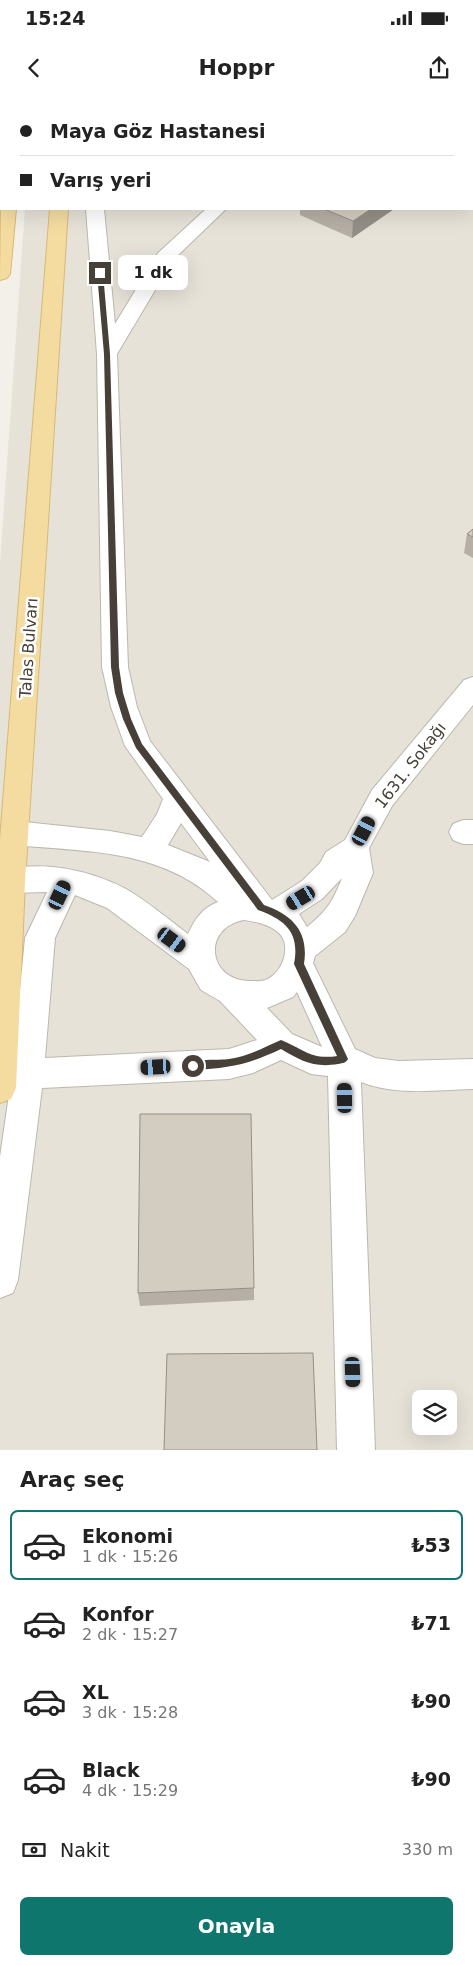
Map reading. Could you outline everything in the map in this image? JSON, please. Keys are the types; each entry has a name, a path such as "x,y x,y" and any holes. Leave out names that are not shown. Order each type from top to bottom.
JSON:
{"main road":[{"path":"0,274 7,210"},
{"name":"Talas Bulvarı","path":"0,1088 10,881 59,210"}],"street":[{"path":"95,210 107,354 115,667 119,693 127,719 139,746 260,909"},
{"path":"107,354 165,257 216,210"},
{"name":"1631. Sokağı","path":"260,909 312,890 330,872 336,860 355,848 382,798 473,686"},
{"path":"149,851 170,818 177,798"},
{"path":"15,833 123,846 173,857 201,870 260,909 289,923 298,935 300,957 344,1059 356,1450"},
{"path":"230,992 247,996 264,994 279,988 291,978 300,957 334,923 345,907 358,873 355,848"},
{"path":"10,881 47,878 67,881 103,891 200,960"},
{"path":"0,1280 28,1074 40,938 67,881"},
{"path":"260,909 227,911 213,919 204,931 199,946 200,960 206,973 216,984 230,992 281,1044 300,1055 323,1062 344,1059 373,1072 398,1076 473,1074"},
{"path":"28,1074 229,1064 253,1058 281,1044"}],"shaded area":[{"path":"25,210 473,210 473,1450 0,1450 0,562"}],"building":[{"path":"326,210 370,210 353,221"},
{"path":"473,529 473,537 467,534"},
{"path":"140,1114 251,1114 254,1288 138,1293"},
{"path":"313,1353 317,1450 164,1450 167,1354"}],"route":[{"path":"100,273 107,354 115,667 119,693 127,719 139,746 261,908 277,913 289,923 298,935 301,950 299,964 344,1059 323,1062 300,1055 281,1044 253,1058 229,1064 193,1066"}]}
